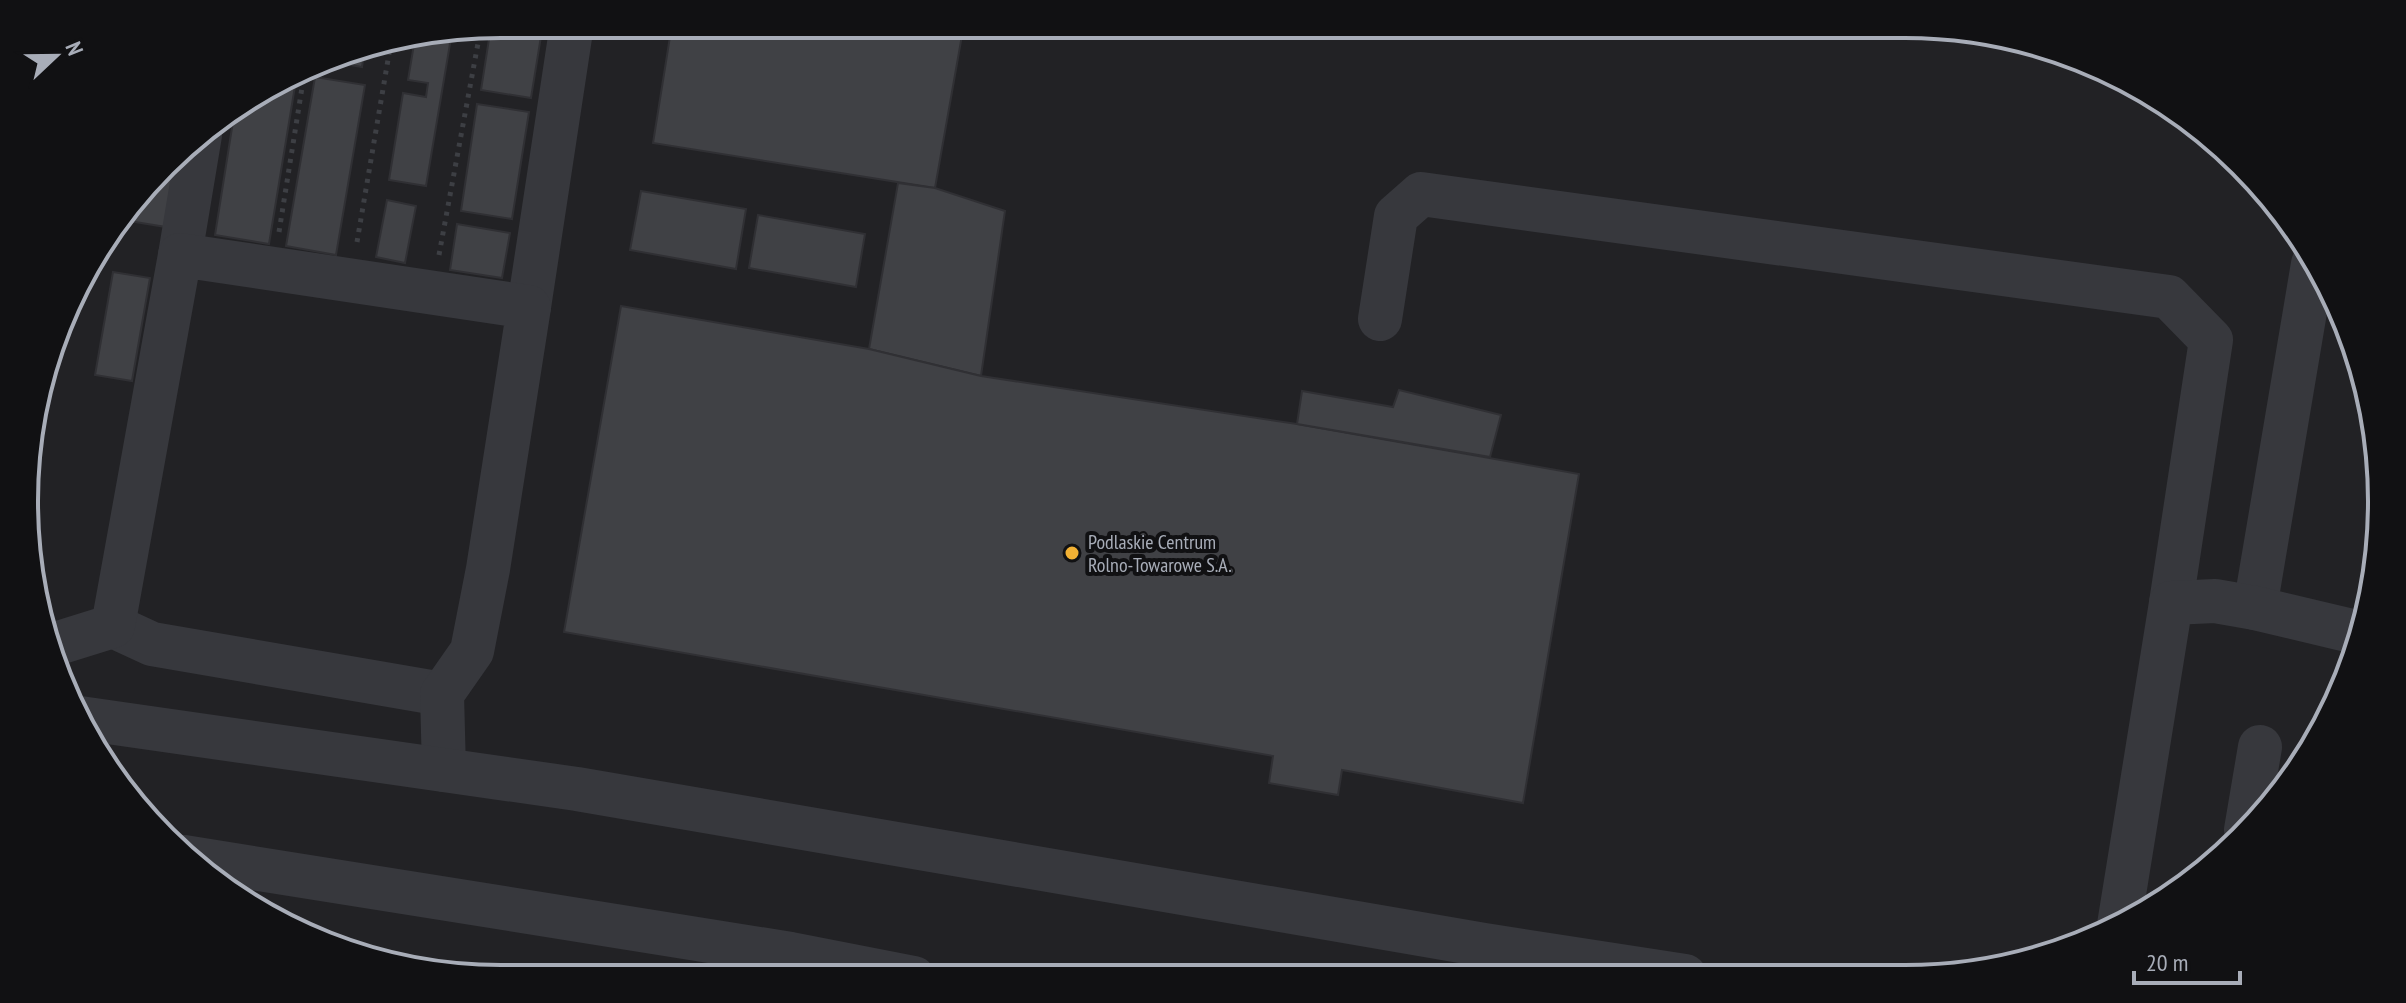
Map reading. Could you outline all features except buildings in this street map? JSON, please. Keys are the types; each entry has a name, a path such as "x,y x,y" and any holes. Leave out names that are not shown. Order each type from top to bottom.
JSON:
{"street":[{"path":"444,770 468,704 472,651 488,569 570,38"},
{"path":"113,626 197,152"},
{"path":"1380,319 1396,216 1421,194 2169,297 2211,340 2121,911"},
{"path":"180,255 529,307"},
{"path":"2255,608 2311,278"},
{"path":"2171,603 2215,601 2349,630"},
{"path":"61,642 113,626 152,644 442,694"},
{"path":"444,770 442,694 472,651"},
{"path":"93,720 592,792 1614,965"},
{"path":"2249,811 2260,747"},
{"path":"210,862 783,965"}],"path":[{"path":"432,292 479,39"},
{"path":"351,280 389,52"},
{"path":"274,269 303,83"}],"shaded area":[{"path":"1904,38 1995,47 2053,63 2082,73 2136,100 2210,153 2272,219 2320,296 2333,324 2352,382 2367,471 2364,562 2343,650 2320,707 2290,759 2253,807 2187,869 2136,903 2082,930 2024,949 1965,961 1904,965 502,965 411,956 353,940 296,917 219,869 153,807 116,759 73,679 47,592 38,502 42,441 54,382 73,324 86,296 134,219 196,153 244,116 324,73 411,47 471,39"}],"place":[{"name":"Podlaskie Centrum Rolno-Towarowe S.A.","path":"1072,553"}]}
